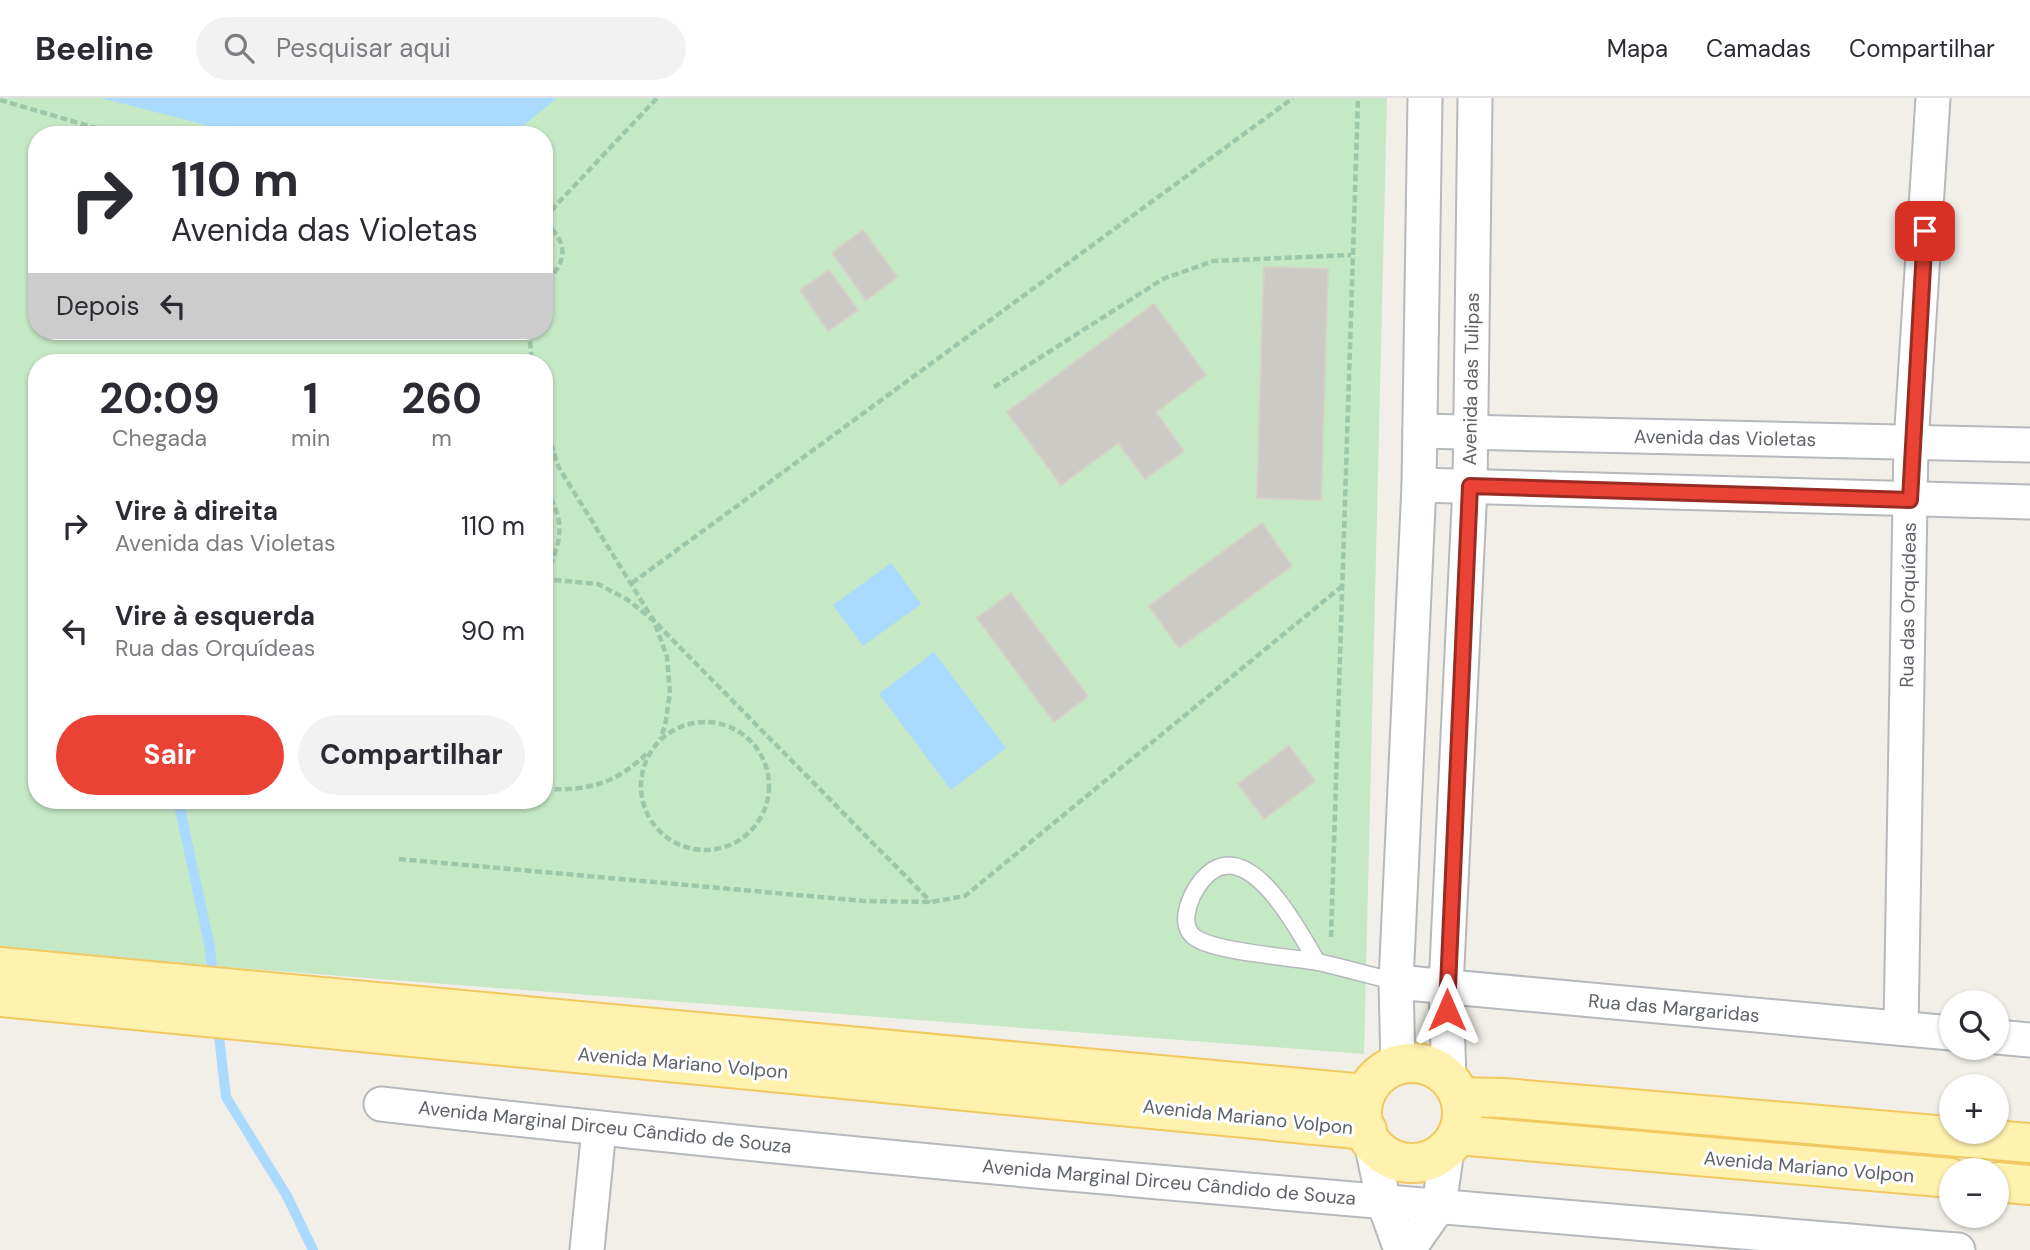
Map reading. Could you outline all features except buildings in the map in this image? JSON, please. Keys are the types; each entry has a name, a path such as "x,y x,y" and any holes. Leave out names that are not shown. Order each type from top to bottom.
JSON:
{"main road":[{"name":"Avenida Mariano Volpon","path":"0,967 178,1000"},
{"name":"Avenida Mariano Volpon","path":"0,996 178,1000 1368,1122"},
{"path":"1417,1063 1434,1068 1454,1088 1462,1118 1452,1143 1428,1161 1407,1163 1387,1157 1368,1122 1378,1075 1398,1065 1417,1063"},
{"path":"1454,1088 1504,1098 2030,1143"},
{"name":"Avenida Mariano Volpon","path":"1452,1143 1939,1177"},
{"path":"2009,1183 2030,1185"}],"street":[{"path":"1398,1065 1396,982 1419,485 1425,98"},
{"name":"Avenida das Tulipas","path":"1454,1088 1446,987 1470,486 1475,98"},
{"name":"Rua das Orquídeas","path":"1901,1028 1910,500 1933,98"},
{"name":"Avenida das Violetas","path":"1420,431 2030,445"},
{"path":"1419,485 2030,502"},
{"name":"Rua das Margaridas","path":"1396,982 1939,1032"},
{"path":"2009,1038 2030,1040"},
{"name":"Avenida Marginal Dirceu Cândido de Souza","path":"381,1104 599,1129 1384,1203 1958,1250"},
{"path":"1368,1122 1384,1203 1401,1250"},
{"path":"587,1250 599,1129"},
{"path":"1408,1250 1439,1206 1452,1143"}],"lane":[{"path":"1323,964 1264,884 1248,871 1233,866 1218,867 1205,877 1185,914 1186,926 1195,938 1215,946 1323,964 1396,982"}],"path":[{"path":"553,210 657,98"},
{"path":"632,583 1293,98"},
{"path":"1323,964 1338,788 1341,587 1358,98"},
{"path":"0,100 90,126"},
{"path":"553,228 558,233 563,251 559,270 553,276"},
{"path":"995,387 1163,279 1189,268 1213,261 1351,255"},
{"path":"553,450 559,468 654,621 667,657 670,693 666,726 659,740 648,756 641,776 642,798 649,818 662,834 680,846 701,851 722,849 741,840 756,825 768,796 766,764 755,746 739,732 720,723 698,722 678,727 659,740 641,759 612,780 577,791 553,790"},
{"path":"553,501 560,520 560,541 553,557"},
{"path":"553,578 598,584 628,600 654,621 931,902"},
{"path":"399,859 864,901 931,902 965,896 1341,587"}],"green space":[{"path":"0,98 1387,98 1364,1054 0,950"}],"water":[{"path":"101,98 557,98 523,126 210,126"},
{"path":"891,563 921,604 863,646 833,605"},
{"path":"934,652 1006,748 951,790 879,694"}],"waterway":[{"path":"180,809 210,948 213,978"},
{"path":"218,1028 226,1097 287,1196 313,1250"}],"route":[{"path":"1447,1010 1470,486 1910,500 1925,231"}]}
